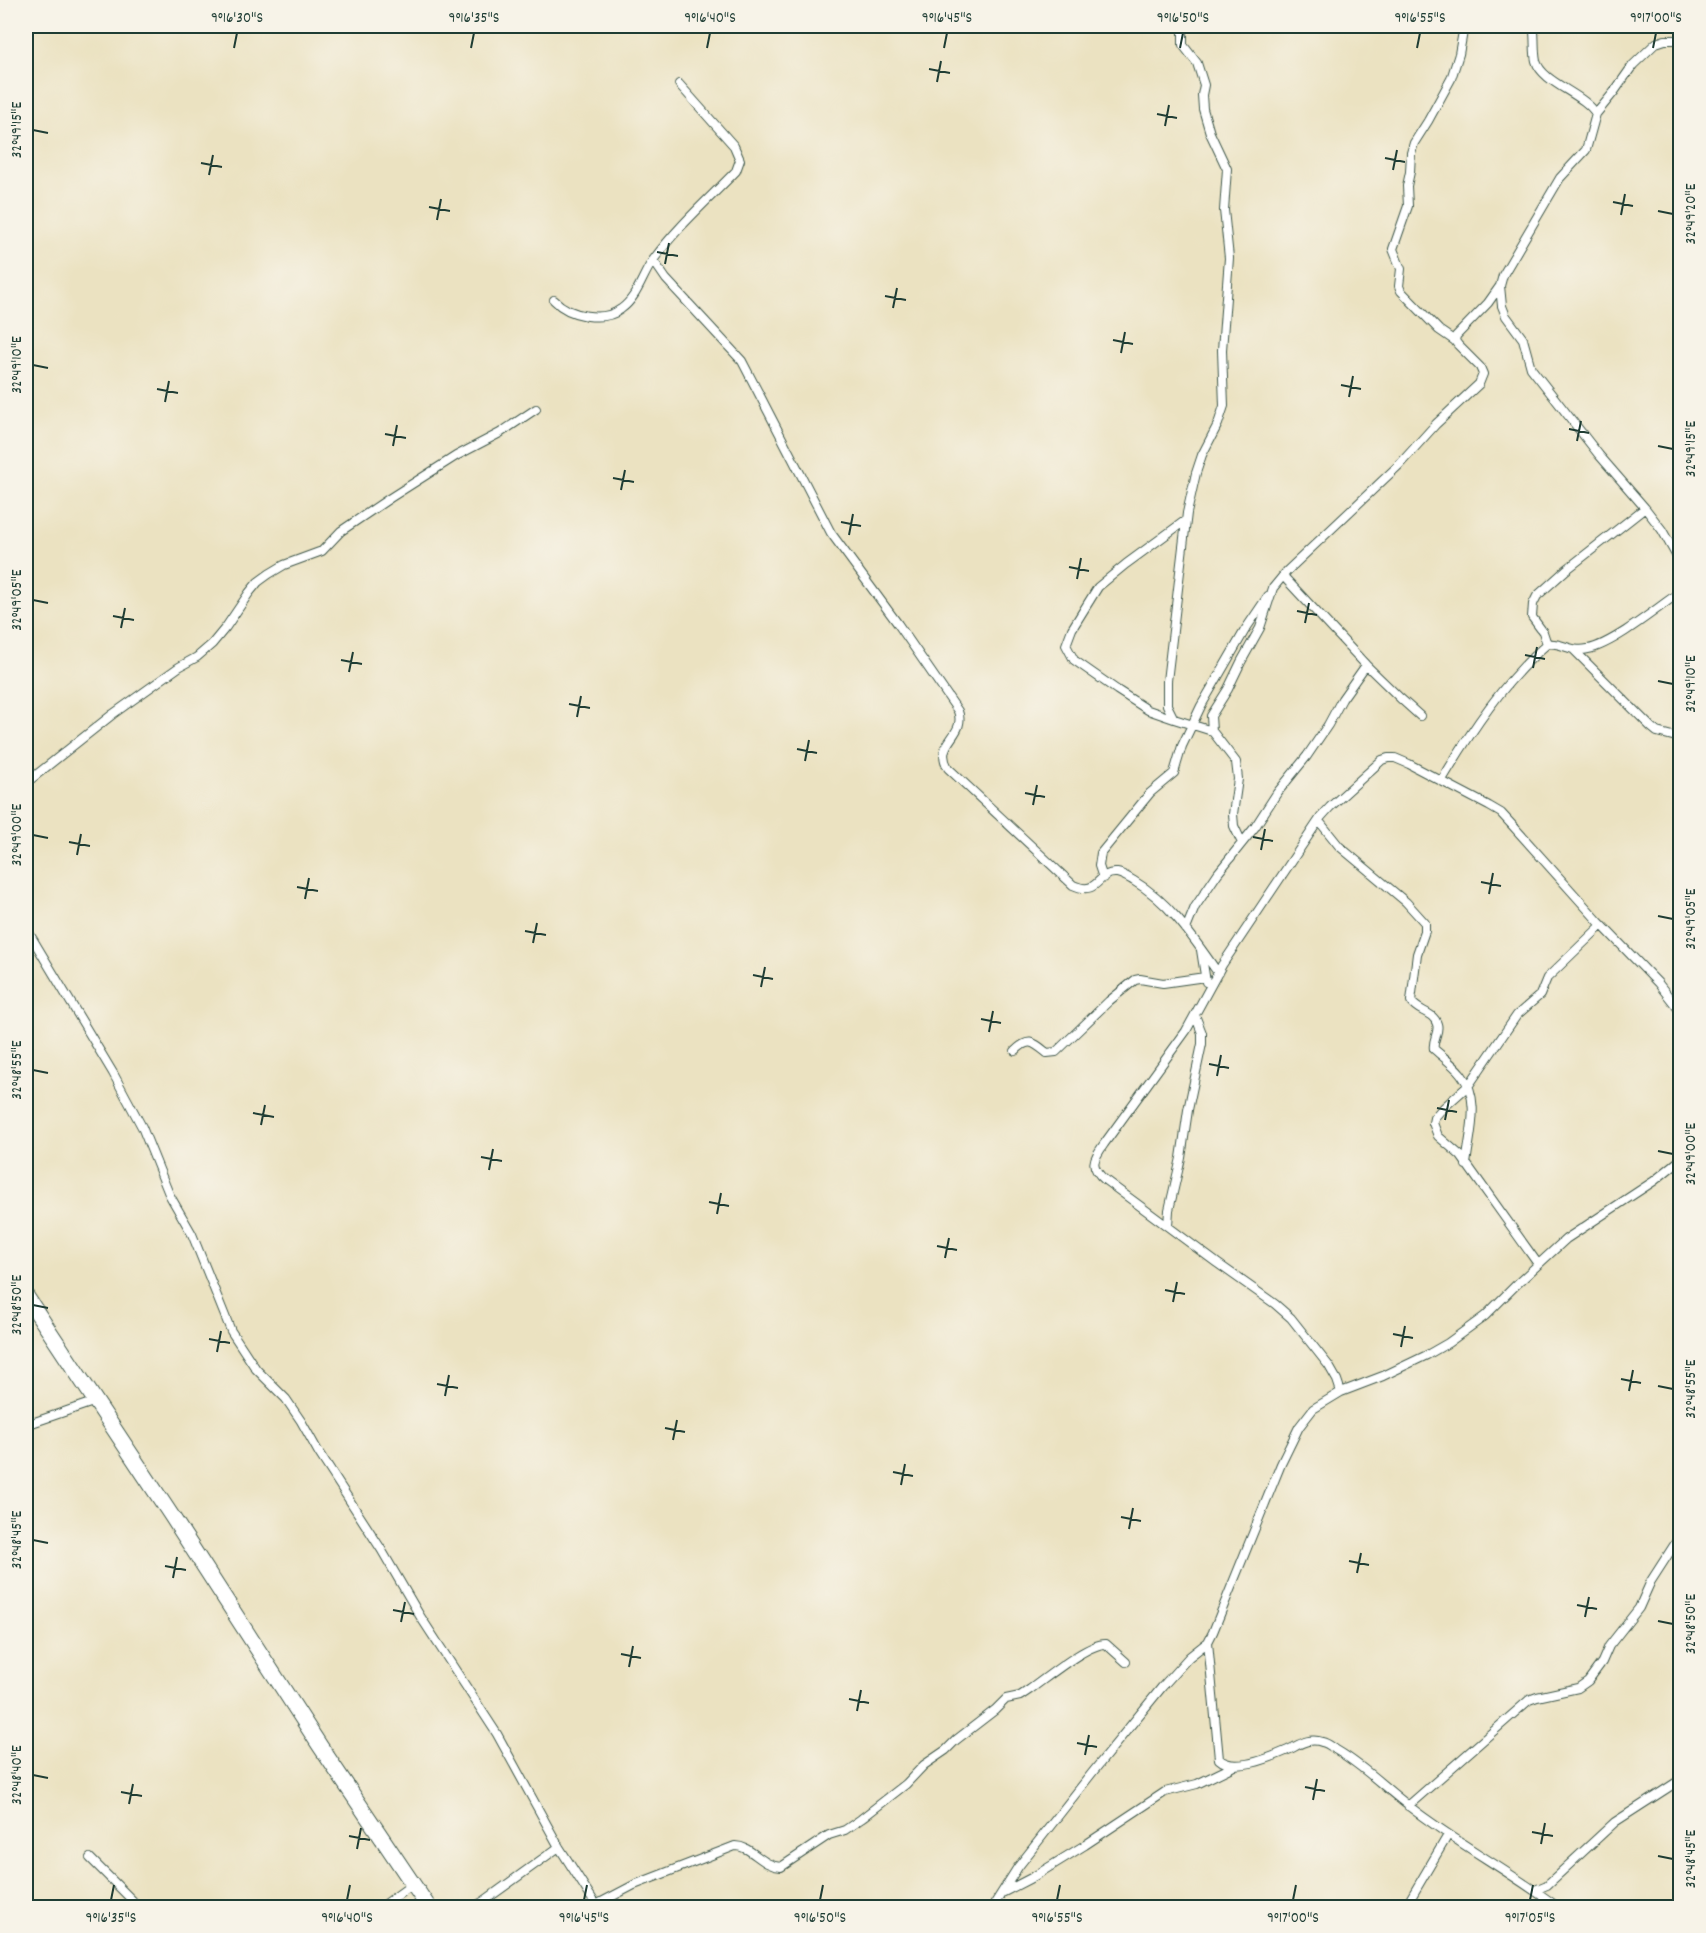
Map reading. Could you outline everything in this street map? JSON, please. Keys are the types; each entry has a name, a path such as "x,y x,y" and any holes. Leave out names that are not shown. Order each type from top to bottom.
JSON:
{"highway":[{"path":"26,1296 320,1746 429,1908"}],"street":[{"path":"1173,719 1167,705 1167,681 1186,520 1202,455 1218,424 1224,406 1222,350 1228,258 1224,210 1227,169 1210,132 1202,101 1204,85 1202,76 1197,63 1183,45 1183,26"},
{"path":"1102,878 1099,866 1101,853 1118,829 1150,793 1174,773 1182,746 1212,684 1249,623 1283,576 1399,465 1436,424 1479,384 1483,374 1480,367 1401,291 1399,286 1401,269 1393,249 1408,206 1407,186 1414,143 1450,79 1459,54 1464,26"},
{"path":"1534,32 1536,62 1540,68 1568,92 1588,104 1596,114"},
{"path":"1455,341 1457,333 1488,303 1500,286 1517,249 1560,178 1586,150 1596,114 1633,65 1656,43 1665,40 1680,40"},
{"path":"554,300 562,308 571,312 603,317 621,309 631,300 653,260 671,238 736,171 740,160 734,146 679,84"},
{"path":"653,260 666,279 742,361 831,533 958,711 961,722 959,728 944,748 944,761 948,768 1073,885 1088,889 1108,874 1117,873 1145,887 1161,900 1186,929 1218,973"},
{"path":"1500,286 1502,306 1506,316 1523,339 1531,368 1599,455 1645,508 1680,562"},
{"path":"26,783 113,714 197,657 212,644 249,593 268,574 284,565 322,551 341,531 390,498 536,409"},
{"path":"1547,644 1543,632 1532,616 1533,604 1538,596 1566,570 1645,508"},
{"path":"1186,520 1098,587 1072,629 1066,645 1074,660 1148,710 1212,731"},
{"path":"1283,576 1366,665 1420,716"},
{"path":"1574,650 1591,649 1608,642 1680,592"},
{"path":"1242,843 1234,826 1233,814 1238,779 1236,762 1212,731 1211,717 1228,690 1240,662 1260,628 1270,594"},
{"path":"1442,780 1493,702 1547,644 1560,644 1574,650 1657,732 1680,738"},
{"path":"1186,929 1195,907 1218,873 1307,756 1366,665"},
{"path":"1341,1392 1329,1365 1291,1318 1105,1180 1096,1172 1093,1164 1095,1156 1186,1031 1218,973 1330,807 1376,764 1388,758 1395,758 1442,780 1501,813 1602,925 1646,969 1680,1011"},
{"path":"1319,821 1338,846 1406,902 1425,923 1425,931 1417,954 1411,1001 1415,1008 1432,1016 1436,1021 1438,1027 1433,1044 1434,1049 1461,1073 1469,1085 1473,1109 1466,1165"},
{"path":"1538,1264 1461,1156 1438,1136 1432,1123 1441,1110 1469,1085 1517,1015 1540,995 1547,978 1602,925"},
{"path":"26,928 138,1118 169,1194 192,1234 231,1331 256,1369 286,1399 301,1421 420,1616 496,1734 595,1906 634,1886 735,1846 742,1846 763,1862 781,1867 829,1836 845,1830 861,1819 906,1784 924,1765 995,1710 1006,1698 1020,1696 1086,1650 1101,1643 1106,1644 1126,1662"},
{"path":"1200,948 1208,991"},
{"path":"1015,1051 1023,1043 1028,1042 1047,1053 1056,1052 1109,1001 1135,980 1163,983 1205,977"},
{"path":"1168,1226 1169,1210 1202,1044 1202,1033 1195,1015"},
{"path":"992,1908 1018,1867 1139,1714 1179,1667 1208,1642 1281,1464 1299,1427 1313,1409 1341,1392 1383,1376 1448,1343 1485,1316 1566,1239 1654,1181 1680,1160"},
{"path":"26,1425 96,1401"},
{"path":"1408,1806 1529,1700 1537,1696 1583,1686 1602,1662 1614,1639 1639,1608 1651,1581 1680,1536"},
{"path":"1208,1642 1219,1759 1225,1764 1234,1766"},
{"path":"1002,1893 1085,1845 1165,1792 1197,1784 1234,1766 1258,1761 1312,1740 1323,1742 1360,1764 1408,1806 1448,1835 1535,1890 1559,1908"},
{"path":"1535,1890 1547,1885 1615,1822 1680,1780"},
{"path":"1406,1908 1448,1835"},
{"path":"472,1908 559,1847"},
{"path":"90,1858 140,1908"},
{"path":"380,1908 413,1884"}]}
